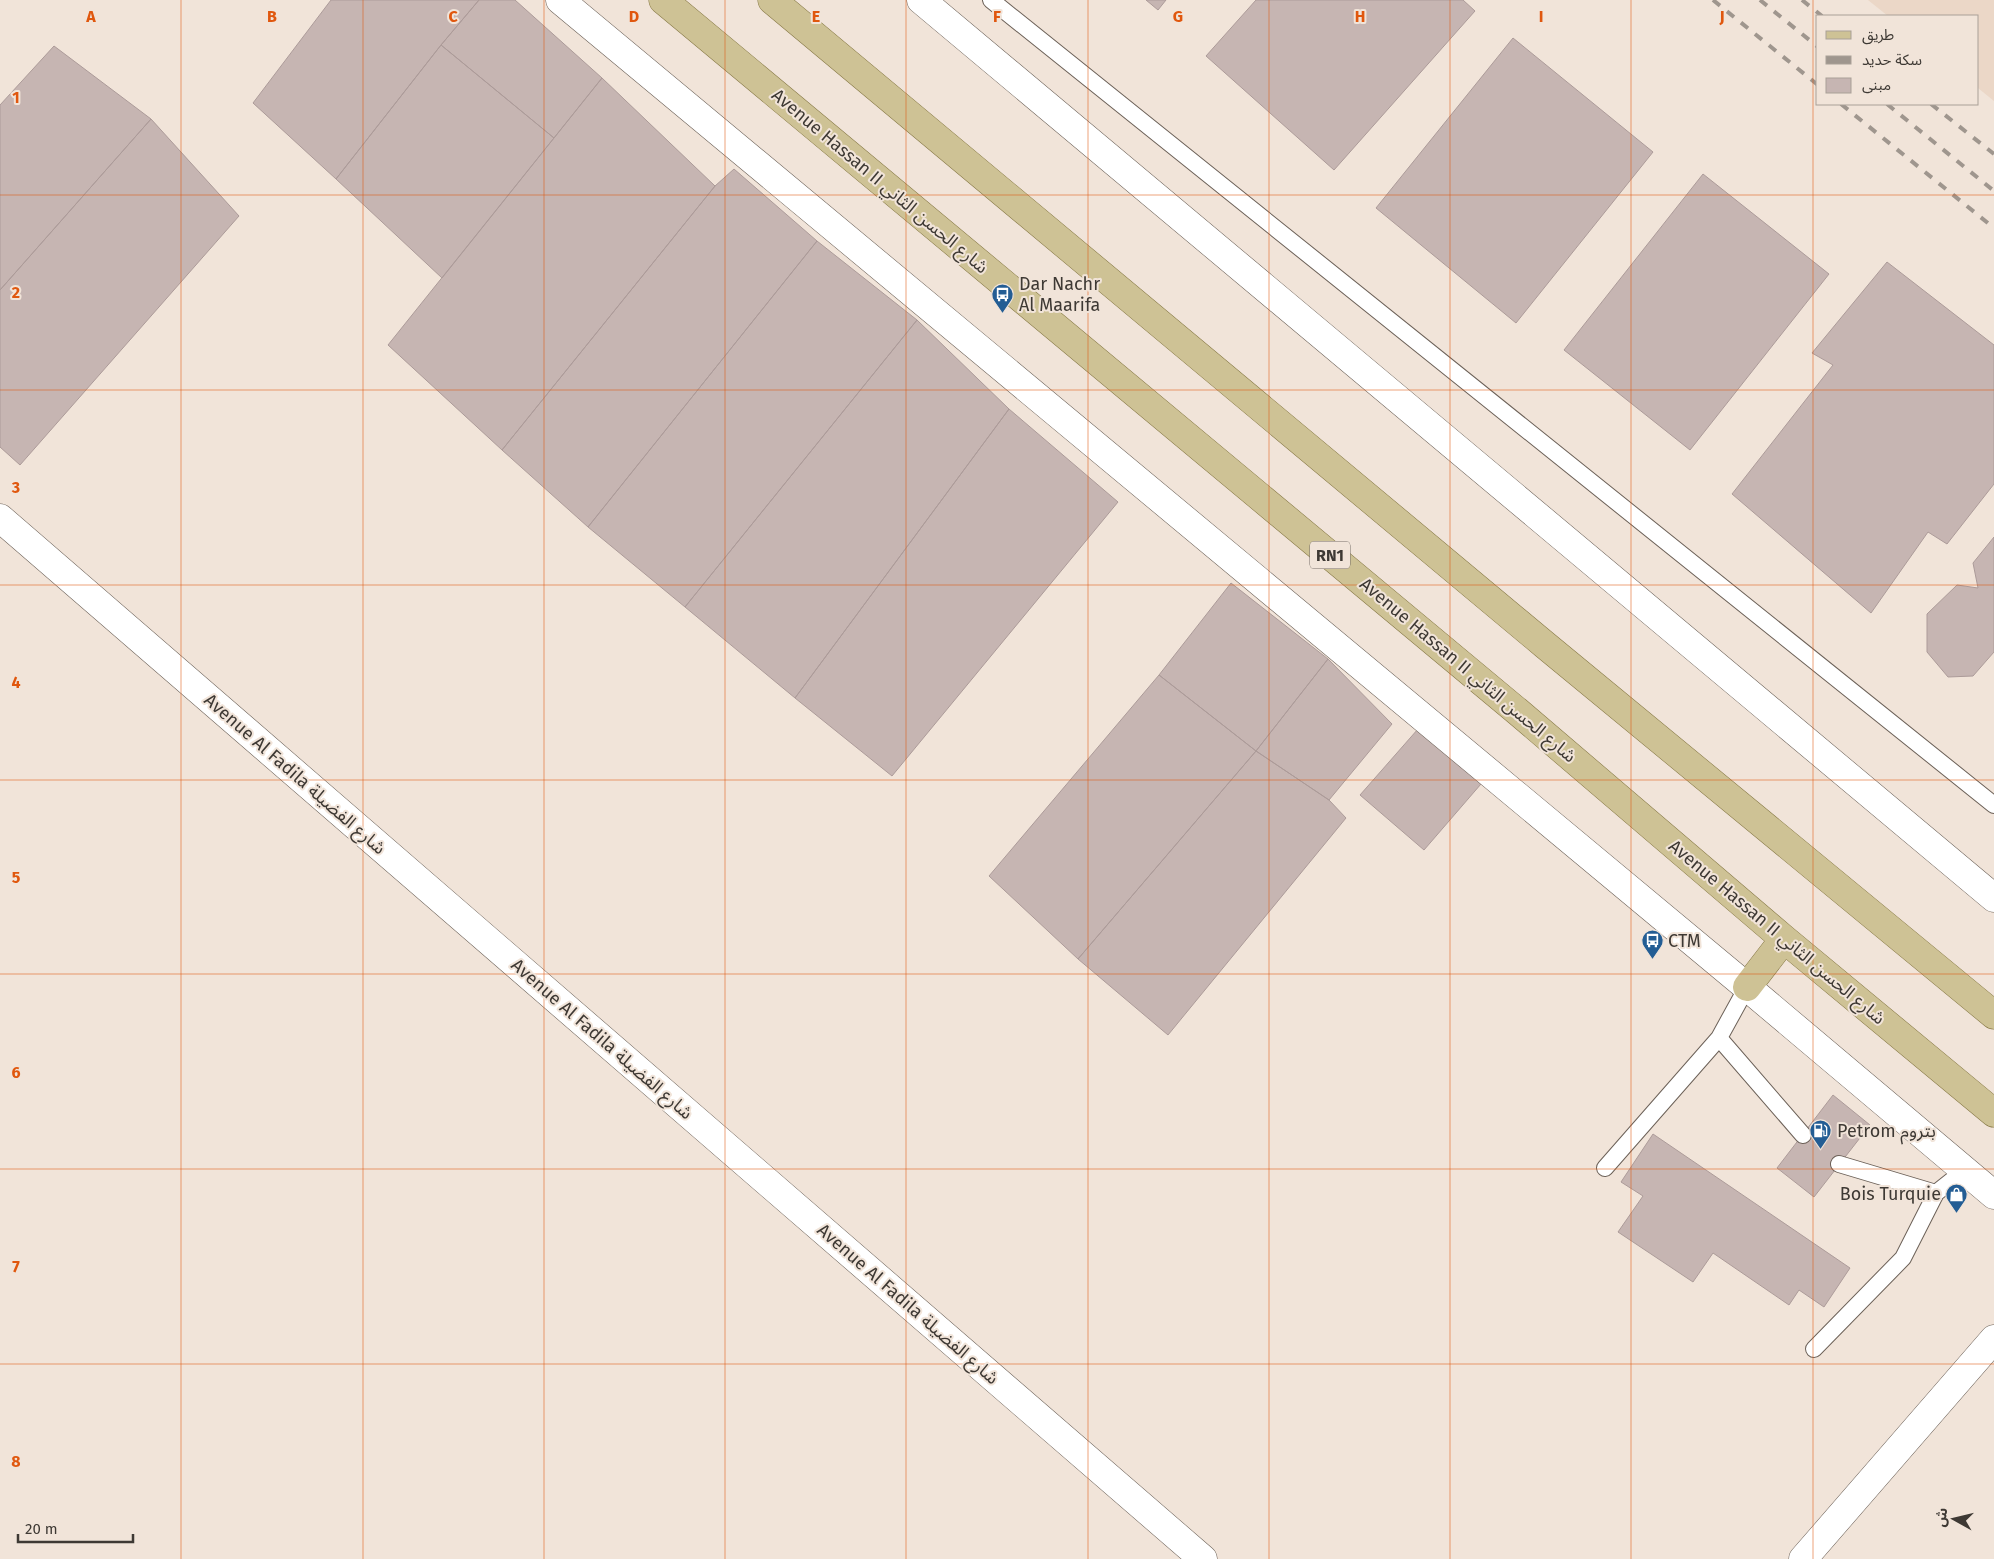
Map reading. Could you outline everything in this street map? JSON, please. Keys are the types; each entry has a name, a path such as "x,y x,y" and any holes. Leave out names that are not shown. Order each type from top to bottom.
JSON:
{"main road":[{"name":"Avenue Hassan II شارع الحسن الثاني","path":"663,0 1517,710 1784,939 1994,1113"},
{"path":"772,0 1560,658 1994,1015"},
{"path":"1747,987 1784,939"}],"street":[{"path":"560,0 1747,987 1994,1195"},
{"path":"921,0 1994,898"},
{"name":"Avenue Al Fadila شارع الفضيلة","path":"0,518 1203,1559"},
{"path":"1803,1559 1994,1339"}],"lane":[{"path":"991,0 1994,805"},
{"path":"1605,1168 1720,1038 1747,987"},
{"path":"1720,1038 1802,1135"},
{"path":"1839,1164 1936,1193"},
{"path":"1814,1349 1903,1258 1936,1193 1965,1170"}],"shaded area":[{"path":"1868,0 1994,0 1994,101 1979,89 1979,15 1887,15"}],"building":[{"path":"331,0 479,0 441,45 336,179 253,103"},
{"path":"479,0 515,0 602,78 554,138 441,45"},
{"path":"1146,0 1166,0 1158,10"},
{"path":"1256,0 1463,0 1475,11 1334,170 1206,56"},
{"path":"1513,38 1653,152 1516,323 1376,208"},
{"path":"441,45 554,138 442,278 336,179"},
{"path":"54,46 151,119 0,290 0,105"},
{"path":"602,78 715,186 502,450 388,345"},
{"path":"151,119 239,216 20,465 0,447 0,290"},
{"path":"734,169 817,241 588,527 502,450 715,186"},
{"path":"1703,174 1829,274 1690,450 1564,350"},
{"path":"817,241 917,320 685,607 588,527"},
{"path":"1887,262 1994,345 1994,484 1947,544 1928,532 1871,613 1732,494 1833,365 1812,353"},
{"path":"917,320 1009,409 795,698 685,607"},
{"path":"1009,409 1118,502 892,776 795,698"},
{"path":"1994,537 1994,652 1973,676 1948,677 1927,652 1927,614 1957,585 1978,588 1973,563"},
{"path":"1231,583 1328,659 1256,751 1159,675"},
{"path":"1328,659 1392,724 1329,800 1256,751"},
{"path":"1159,675 1256,751 1078,959 989,876"},
{"path":"1418,729 1481,784 1424,850 1360,795"},
{"path":"1256,751 1329,800 1346,818 1168,1035 1078,959"},
{"name":"Petrom بتروم","path":"1833,1095 1870,1125 1814,1197 1777,1168"},
{"path":"1653,1134 1850,1268 1824,1307 1799,1290 1789,1305 1713,1253 1693,1282 1618,1232 1643,1196 1621,1182"}],"railway":[{"path":"1713,0 1816,83"},
{"path":"1760,0 1816,45"},
{"path":"1802,0 1821,15"},
{"path":"1842,105 1994,228"},
{"path":"1888,105 1994,191"},
{"path":"1932,105 1994,154"}],"place":[{"name":"Dar Nachr Al Maarifa","path":"1003,313"},
{"name":"CTM","path":"1652,960"},
{"name":"Petrom بتروم","path":"1821,1150"},
{"name":"Bois Turquie","path":"1957,1213"}]}
